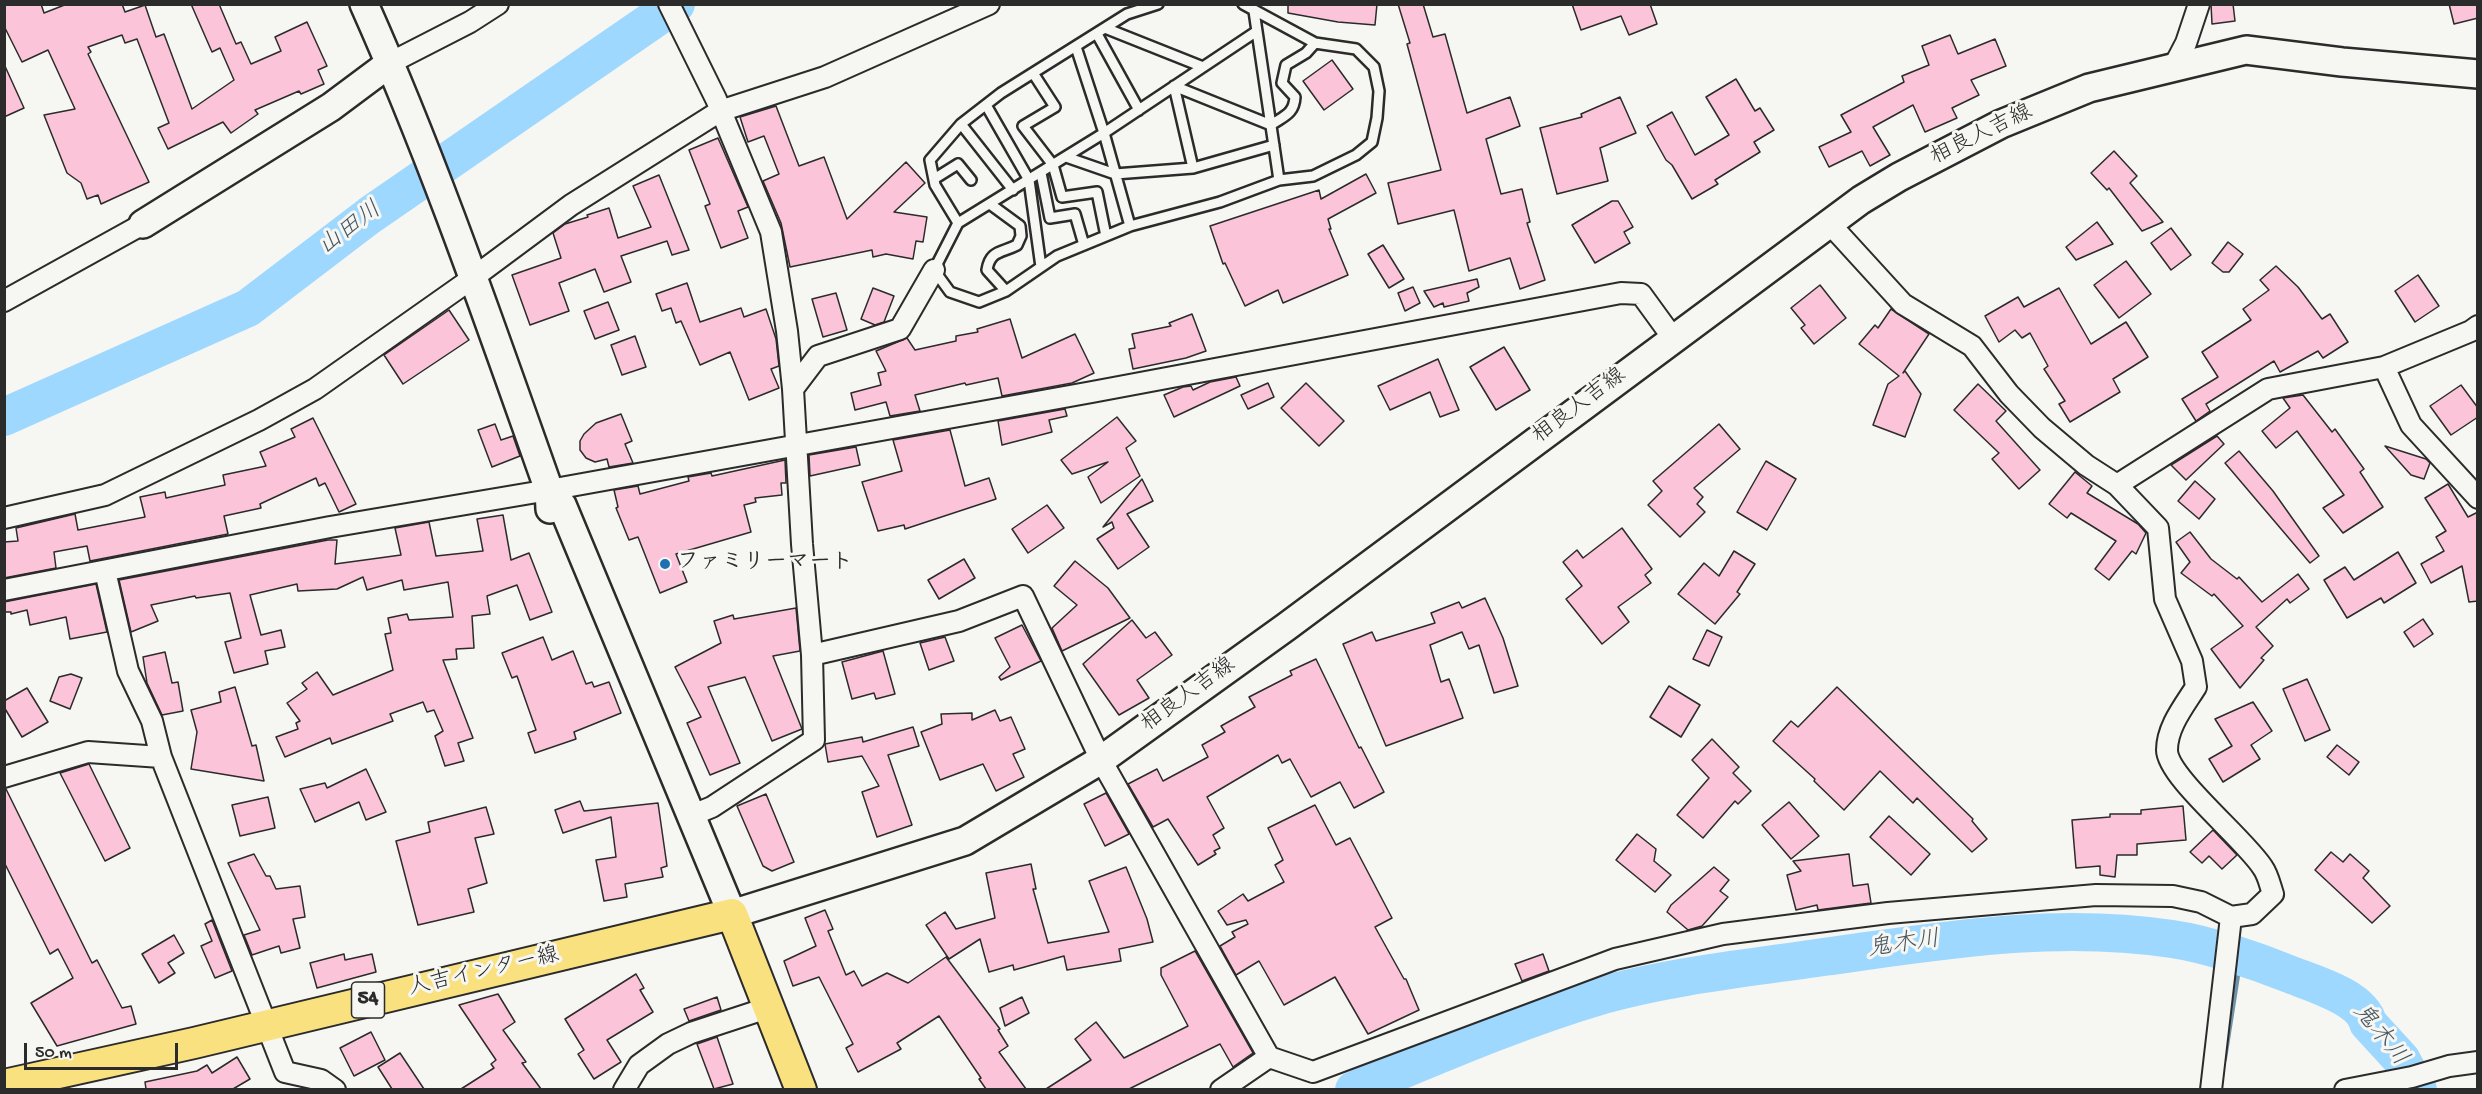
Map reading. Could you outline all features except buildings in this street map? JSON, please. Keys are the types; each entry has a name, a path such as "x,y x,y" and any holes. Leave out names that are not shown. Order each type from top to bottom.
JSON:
{"main road":[{"path":"363,4 393,71 471,271 549,490 550,508 801,1089"},
{"name":"相良人吉線","path":"725,916 965,841 1101,760 1286,627 1672,338 1861,200 1899,177 2001,124 2090,88 2246,50 2342,62 2478,74"},
{"path":"143,225 331,107 393,71"},
{"path":"549,490 562,506 690,816 755,1012 785,1089"},
{"name":"人吉インター線","path":"4,1085 194,1043 725,916"}],"street":[{"path":"393,71 498,4"},
{"path":"669,4 718,105 771,232 787,331 793,389 795,445 812,656 814,740 712,807 690,816"},
{"path":"4,518 105,495 259,420 315,389 471,271 718,105 825,77 989,4"},
{"path":"2174,66 2186,43 2199,4"},
{"path":"812,656 959,621 1023,596 1101,760 1269,1057 1313,1072 1615,959 1723,934 1888,913 2096,895 2173,896 2201,902 2231,918 2252,914 2273,894 2264,869 2175,770 2167,752 2170,730 2196,687 2192,661 2165,598 2158,528 2116,485 2086,465 2042,428 2009,394 1972,346 1903,304 1829,223"},
{"path":"4,301 143,225"},
{"path":"793,389 818,356 900,328 934,270"},
{"path":"4,590 330,527 1104,390 1621,293 1641,294 1672,338"},
{"path":"2116,485 2268,389 2385,367 2478,326"},
{"path":"2385,367 2411,425 2478,498"},
{"path":"105,571 128,670 152,721 161,757 285,1072 321,1080 335,1089"},
{"path":"4,777 88,752 161,757"},
{"path":"2211,1089 2231,918"},
{"path":"624,1089 639,1065 669,1044 691,1033 755,1012"},
{"path":"1221,1089 1269,1057"},
{"path":"2345,1089 2412,1077 2449,1066 2478,1062"}],"lane":[{"path":"958,223 935,185 930,160 961,124 1033,73 1127,15 1158,4"},
{"path":"1243,4 1315,43 1356,49 1374,67 1378,91 1377,118 1372,142 1356,154 1313,176 1279,180 1220,202 1130,226 1057,256 1006,291 979,302 950,292 934,270 958,223 1104,133 1257,31"},
{"path":"1254,11 1279,180"},
{"path":"1101,31 1203,67"},
{"path":"1101,31 1139,110"},
{"path":"1271,125 1292,112 1295,105 1295,97 1282,83 1286,65 1306,53 1315,43"},
{"path":"1076,47 1104,133 1130,226"},
{"path":"1033,73 1055,107 1023,126 1053,165 1062,197 1097,192 1106,236"},
{"path":"1174,86 1271,125"},
{"path":"1174,86 1193,168"},
{"path":"986,105 1029,180 1041,267"},
{"path":"961,124 1013,190"},
{"path":"1066,157 1115,174 1193,168 1274,145"},
{"path":"934,179 958,164 971,180"},
{"path":"1041,173 1050,218 1075,214 1084,245"},
{"path":"990,204 1020,226 1021,236 1017,245 994,253 988,262 987,270 1006,291"}],"waterway":[{"name":"山田川","path":"4,417 248,308 370,215 676,4"},
{"name":"鬼木川","path":"1354,1090 1508,1027 1603,995 1657,982 1911,945 1997,935 2084,932 2128,934 2201,945 2262,964 2335,992 2346,998 2364,1014 2368,1023 2401,1059 2418,1090"},
{"path":"2224,1059 2240,957"}],"place":[{"name":"ファミリーマート","path":"665,564"}]}
